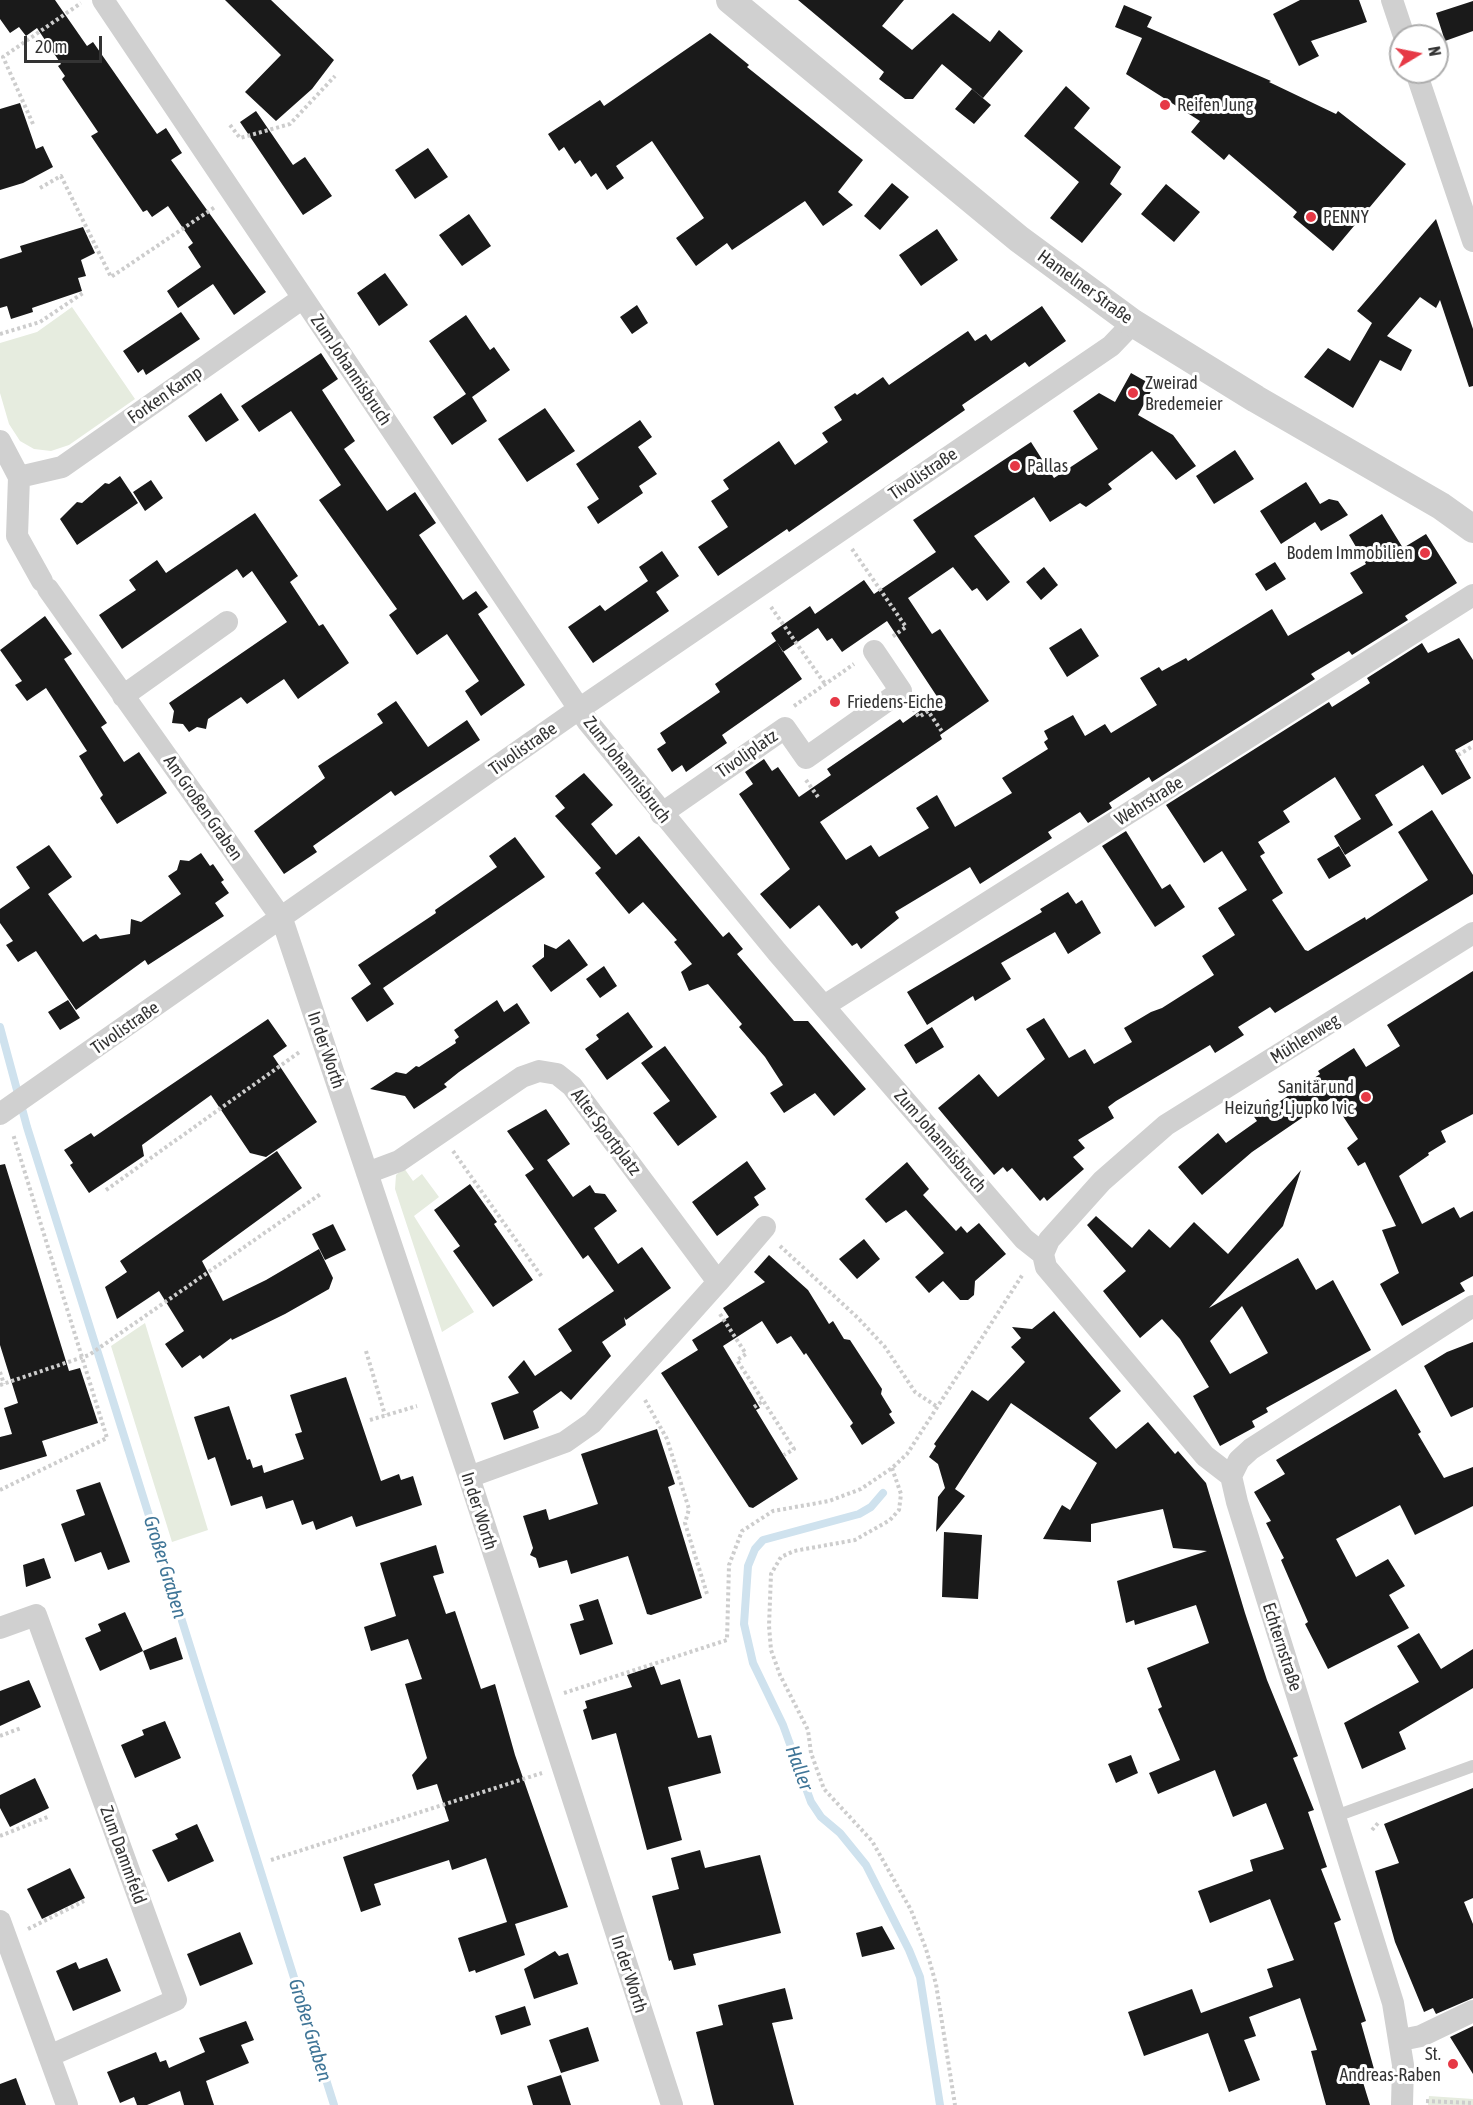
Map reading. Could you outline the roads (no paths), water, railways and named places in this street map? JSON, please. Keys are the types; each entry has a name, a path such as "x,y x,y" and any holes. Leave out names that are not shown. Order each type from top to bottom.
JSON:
{"street":[{"name":"Zum Johannisbruch","path":"103,0 579,709 661,814 1016,1230 1038,1250 1046,1267 1057,1281 1205,1456 1231,1476"},
{"name":"Hamelner Straße","path":"730,0 1019,239 1134,323 1256,399 1441,506 1473,529"},
{"path":"1392,0 1400,24"},
{"path":"1420,84 1473,241"},
{"name":"Forken Kamp","path":"19,477 62,467 303,298"},
{"name":"Tivolistraße","path":"15,1111 579,709 1111,346 1134,323"},
{"path":"0,441 19,477"},
{"name":"Am Großen Graben","path":"19,477 17,536 45,585 282,919"},
{"name":"Wehrstraße","path":"824,1006 1473,595"},
{"path":"123,696 227,622"},
{"name":"Tivoliplatz","path":"661,814 785,728 806,758 901,691 873,651"},
{"name":"In der Worth","path":"282,919 469,1477 672,2105"},
{"name":"Mühlenweg","path":"1038,1250 1102,1181 1166,1125 1473,933"},
{"name":"Alter Sportplatz","path":"367,1173 399,1161 522,1077 539,1071 557,1074 572,1086 713,1287"},
{"path":"469,1477 565,1442 592,1424 765,1227"},
{"path":"1231,1476 1239,1460 1251,1449 1473,1306"},
{"name":"Echternstraße","path":"1231,1476 1237,1502 1393,2003 1404,2065 1402,2105"},
{"name":"Zum Dammfeld","path":"0,1628 36,1615 176,2000 50,2056"},
{"path":"0,1921 67,2105"},
{"path":"1401,2040 1421,2036 1473,2011"}],"lane":[{"path":"1336,1816 1473,1766"}],"waterway":[{"name":"Großer Graben","path":"0,1027 27,1127 334,2105"},
{"name":"Haller","path":"883,1493 871,1507 859,1514 763,1540 755,1549 748,1566 744,1624 753,1663 783,1725 811,1802 821,1817 840,1833 866,1865 909,1950 920,1977 940,2105"}],"place":[{"name":"Reifen Jung","path":"1165,105"},
{"name":"PENNY","path":"1311,217"},
{"name":"Zweirad Bredemeier","path":"1133,393"},
{"name":"Pallas","path":"1015,466"},
{"name":"Bodem Immobilien","path":"1425,553"},
{"name":"Friedens-Eiche","path":"835,702"},
{"name":"Sanitär und Heizung, Ljupko Ivic","path":"1366,1097"},
{"name":"St. Andreas-Raben","path":"1453,2064"}]}
